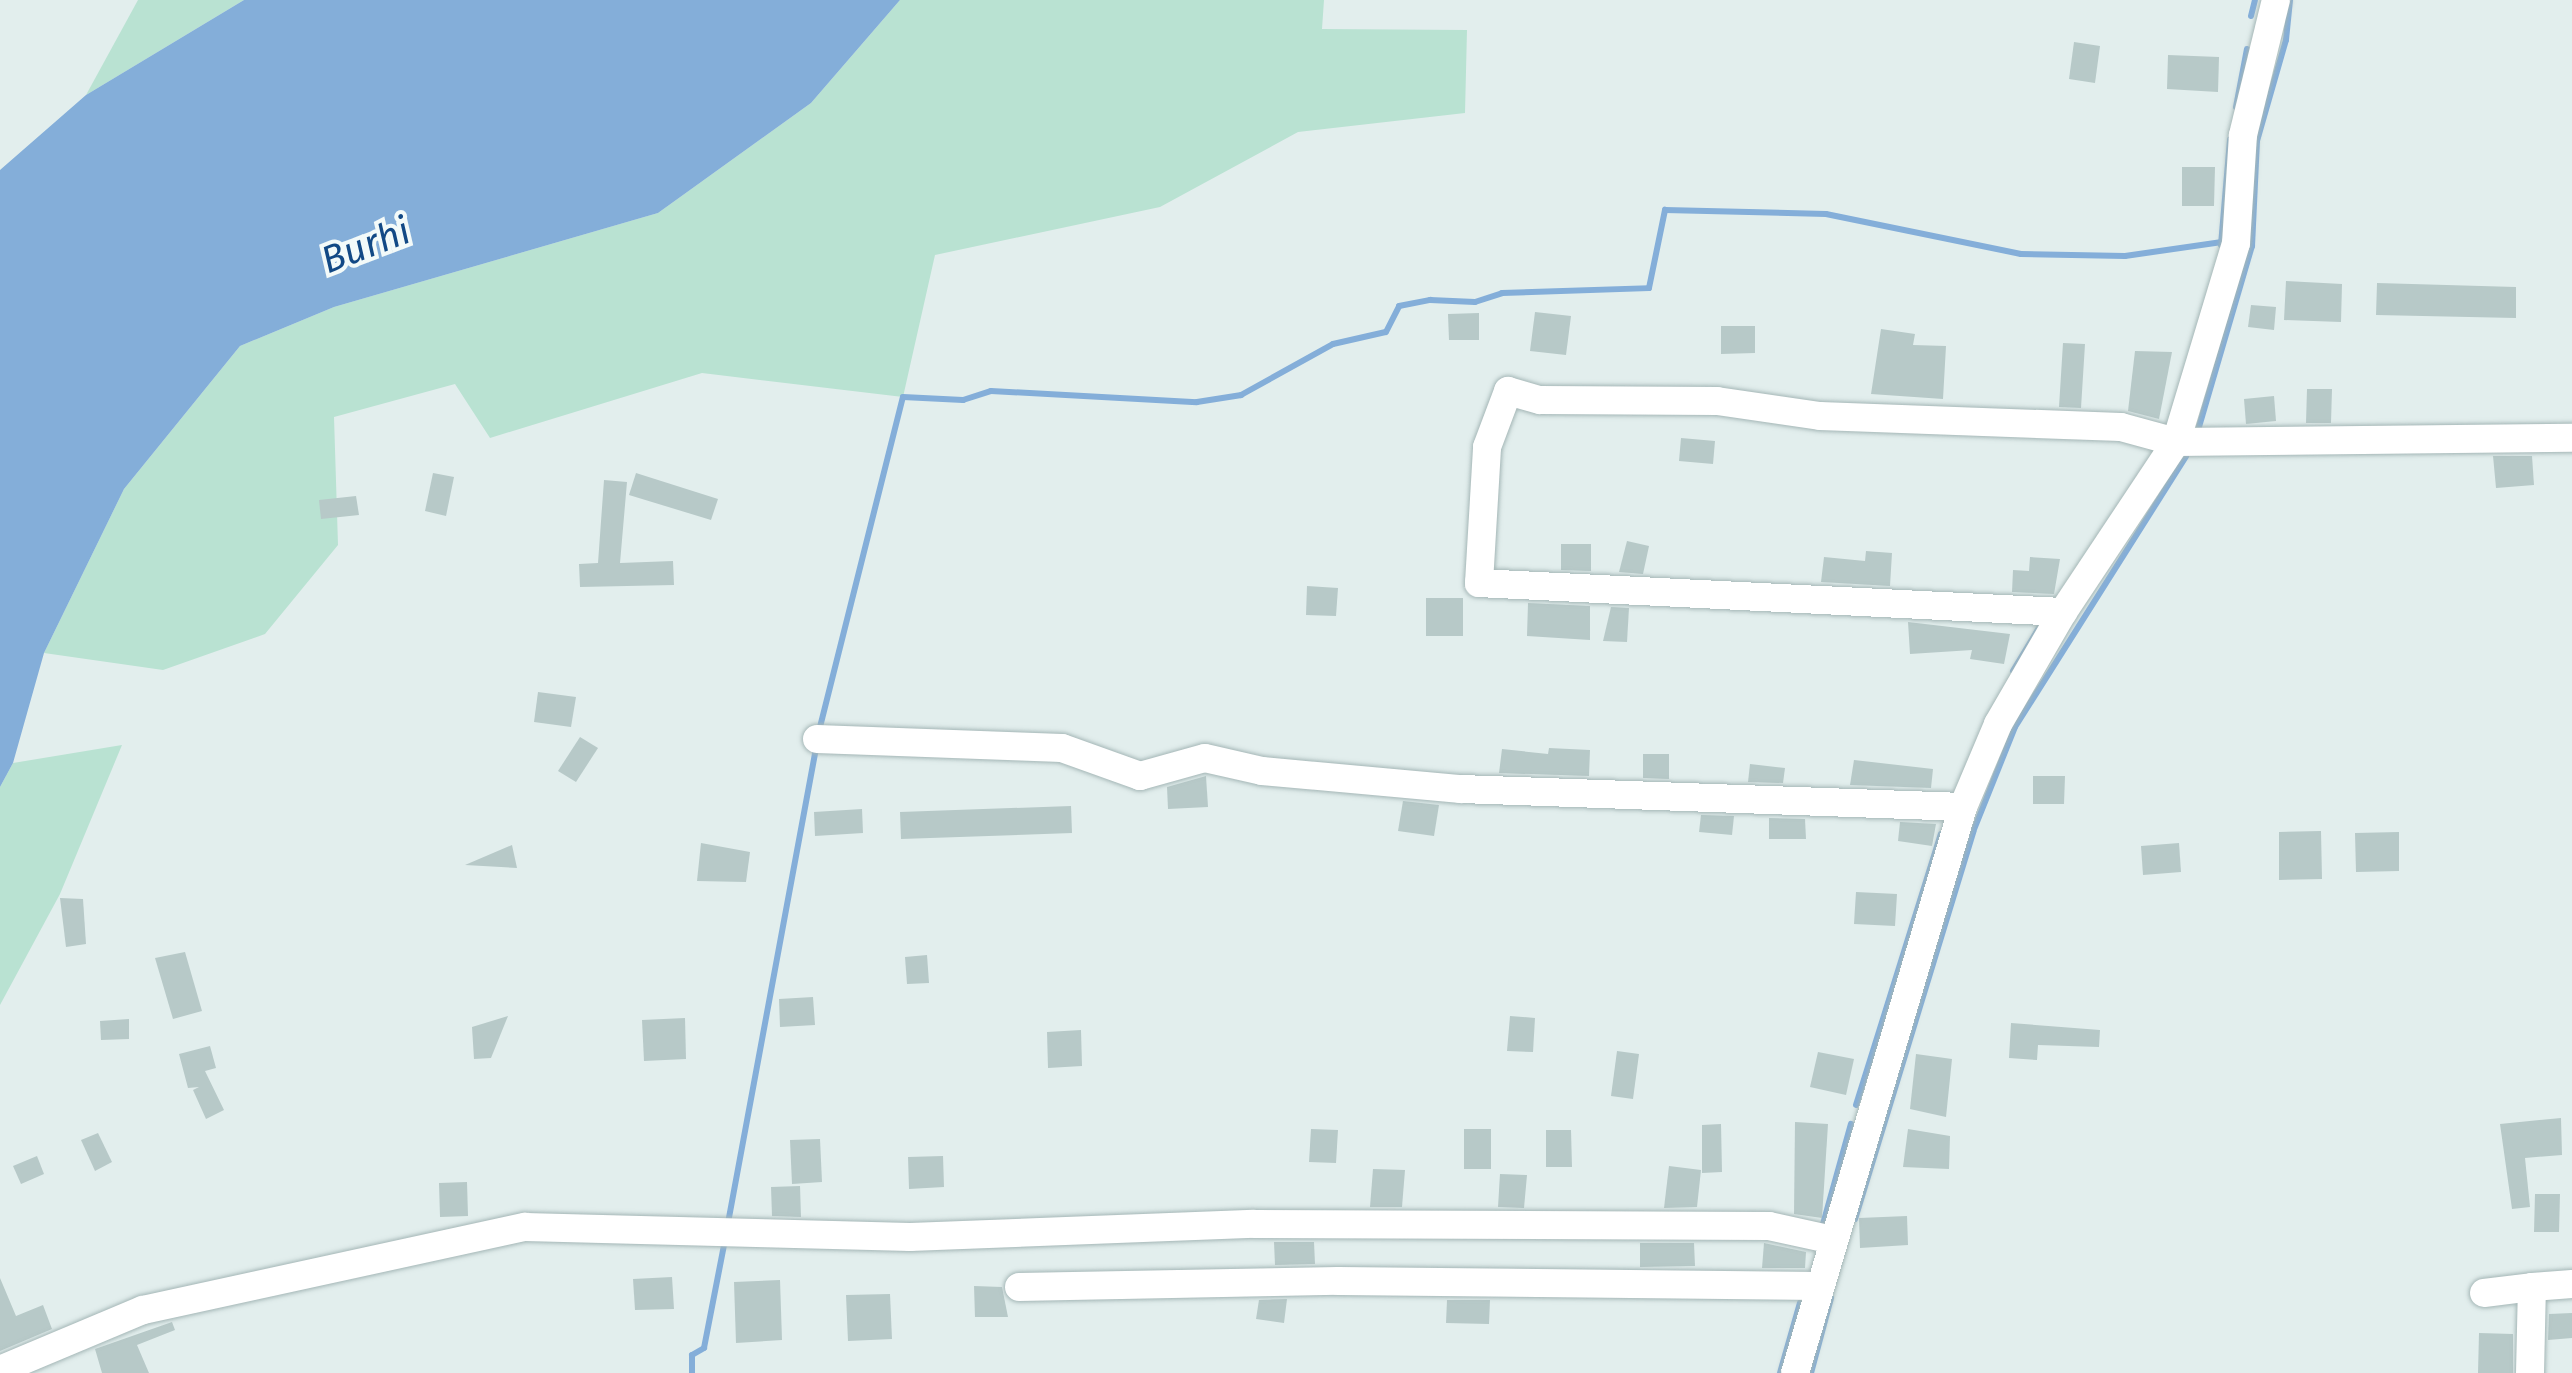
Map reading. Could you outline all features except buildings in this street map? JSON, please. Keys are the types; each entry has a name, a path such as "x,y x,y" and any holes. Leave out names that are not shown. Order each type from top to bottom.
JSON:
{"street":[{"path":"1795,1373 1964,807 1998,724 2063,612 2176,442 2236,242 2242,135 2276,0"},
{"path":"2063,612 1479,583 1487,448 1508,391 1540,400 1716,401 1820,416 2121,427 2176,442 2572,438"},
{"path":"817,739 1062,748 1140,776 1206,758 1262,771 1461,789 1964,807"},
{"path":"0,1370 143,1310 525,1227 910,1237 1254,1224 1749,1226 1833,1240"},
{"path":"1020,1286 1338,1281 1819,1286"},
{"path":"2484,1293 2572,1284"},
{"path":"2530,1373 2532,1287"}],"green space":[{"path":"138,0 244,0 86,95"},
{"path":"900,0 1324,0 1322,29 1467,30 1465,113 1298,132 1160,207 935,255 903,397 702,373 490,438 455,384 334,417 338,545 265,634 163,670 44,653 124,489 240,346 334,307 658,213 811,103"},
{"path":"122,745 60,894 0,1005 0,787 13,763"}],"water":[{"name":"Burhi","path":"244,0 900,0 811,103 658,213 334,307 240,346 124,489 44,653 13,763 0,787 0,170 86,95"}],"waterway":[{"path":"2251,16 2255,0"},
{"path":"2199,427 2252,246 2257,141 2286,40 2290,0"},
{"path":"2236,107 2247,49"},
{"path":"2221,245 2230,139"},
{"path":"819,731 903,397 963,400 991,391 1197,402 1241,395 1333,344 1386,332 1399,306 1430,300 1475,302 1502,293 1649,288 1665,210 1826,214 2021,254 2125,256 2222,242"},
{"path":"1855,1219 1973,832 2015,727 2186,456"},
{"path":"2013,671 2045,618"},
{"path":"728,1223 816,748"},
{"path":"1856,1105 1941,834"},
{"path":"1823,1224 1851,1124"},
{"path":"692,1373 692,1355 704,1348 725,1240"},
{"path":"1811,1373 1831,1298"},
{"path":"1780,1373 1800,1303"}]}
